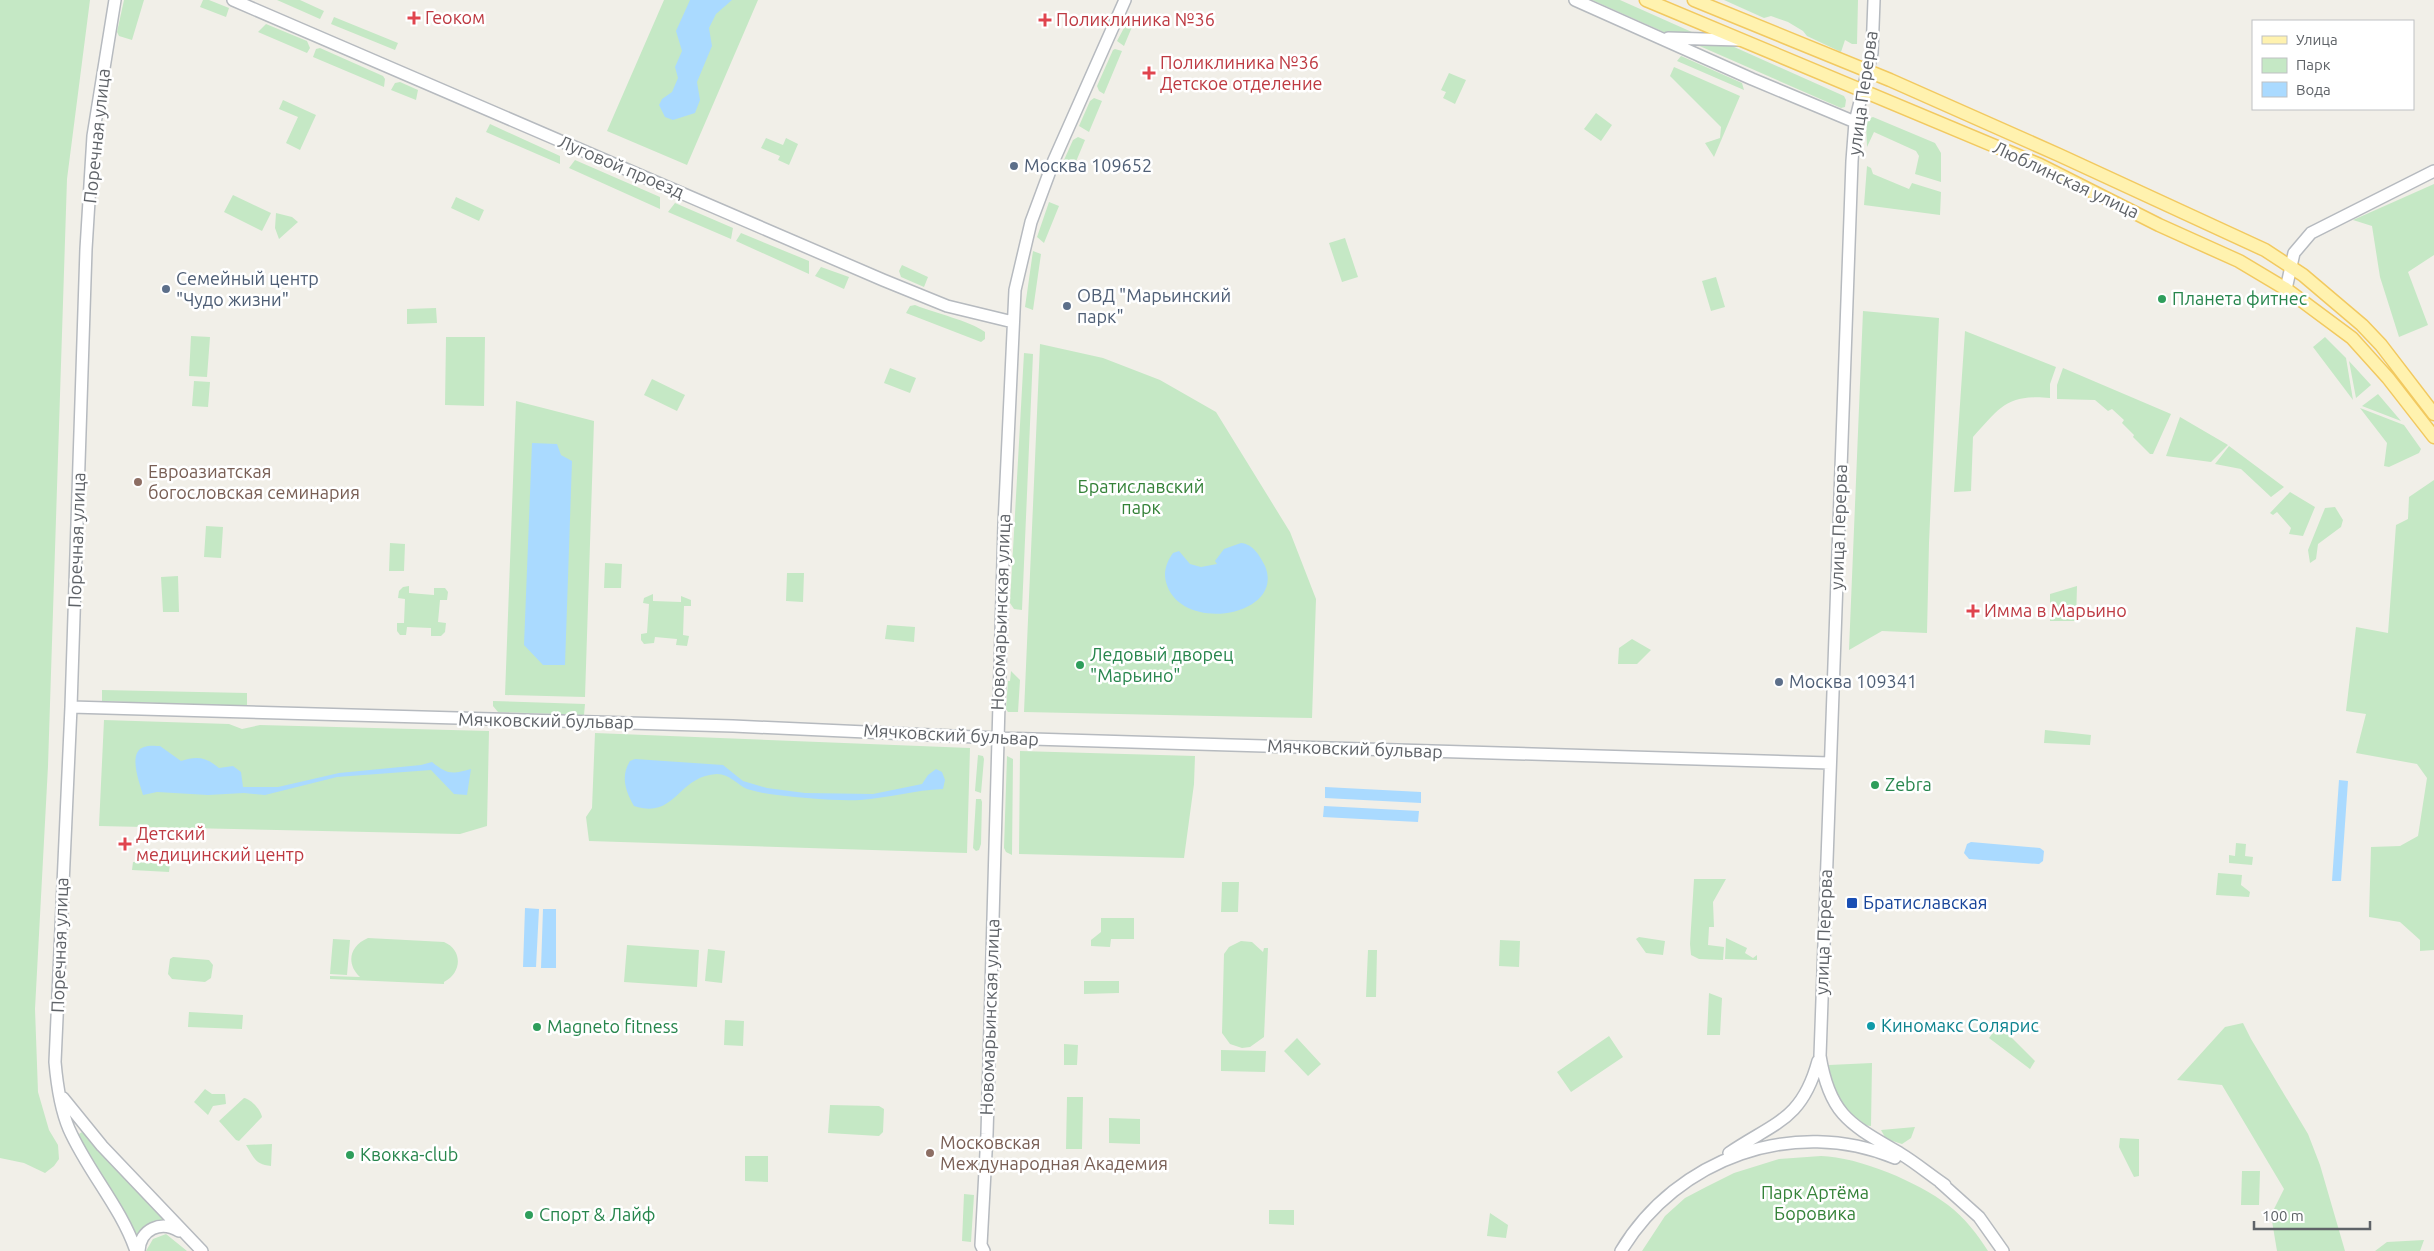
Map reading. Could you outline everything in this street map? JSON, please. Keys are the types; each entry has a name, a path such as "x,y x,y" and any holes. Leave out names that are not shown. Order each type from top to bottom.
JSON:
{"main road":[{"name":"Люблинская улица","path":"1646,0 2040,165 2159,225 2239,261 2286,289 2352,338 2434,436"},
{"name":"Люблинская улица","path":"1694,0 1717,6 2245,240 2291,266 2326,294 2382,345 2434,413"}],"street":[{"name":"Поречная улица","path":"115,0 94,136 88,232 71,707 55,1052 61,1104 70,1132 138,1251"},
{"name":"Луговой проезд","path":"233,0 912,292 956,308 1013,322"},
{"name":"Новомарьинская улица","path":"981,1249 987,1134 997,738 1013,322 1018,272 1031,222 1054,160 1125,0"},
{"path":"1575,0 1752,79 1855,122"},
{"name":"улица Перерва","path":"1874,0 1872,53 1855,122 1820,1056 1827,1088 1835,1105 1847,1120 1862,1132 1902,1155 1945,1185"},
{"path":"1661,38 1739,40"},
{"path":"2286,289 2294,253 2311,233 2432,173"},
{"path":"2414,410 2434,413"},
{"name":"Мячковский бульвар","path":"71,707 753,726 997,738 1830,763"},
{"name":"улица Перерва","path":"1715,1163 1796,1108 1809,1090 1820,1056"},
{"name":"Поречная улица","path":"58,1082 69,1108 202,1251"},
{"path":"1621,1251 1645,1217 1659,1203 1689,1178 1715,1163 1755,1149 1777,1144 1829,1142 1866,1148 1918,1168 1945,1185 1979,1217 2003,1251"},
{"name":"Поречная улица","path":"138,1251 145,1234 156,1227 168,1226 187,1236"}],"green space":[{"path":"0,0 90,0 67,179 48,766 35,1009 38,1092 49,1130 58,1145 59,1159 45,1173 24,1163 0,1158"},
{"path":"124,0 144,0 132,40 119,36 117,32"},
{"path":"203,0 209,0 229,8 226,17 200,7"},
{"path":"277,0 300,0 324,11 320,19"},
{"path":"664,0 758,0 687,165 607,131"},
{"path":"1592,0 1620,0 1703,37 1666,33"},
{"path":"1724,0 1858,0 1857,44 1852,44 1845,40 1841,52 1807,36 1803,31 1788,22 1771,16 1764,18"},
{"path":"1132,13 1137,15 1124,46 1117,41"},
{"path":"334,17 398,43 395,50 331,24"},
{"path":"266,24 307,41 310,48 307,53 258,32"},
{"path":"1695,44 1732,46 1844,96 1846,100 1845,107 1841,108"},
{"path":"320,48 383,76 385,79 384,87 313,57 316,49"},
{"path":"1115,49 1122,51 1104,94 1099,91 1097,86"},
{"path":"1681,56 1742,83 1744,90 1677,61"},
{"path":"1674,67 1740,96 1714,157 1705,143 1720,138 1721,127 1670,76"},
{"path":"1449,73 1466,80 1455,104 1443,98 1446,92 1441,90"},
{"path":"400,82 418,90 416,100 391,90 395,83"},
{"path":"1094,98 1102,101 1089,132 1079,126 1090,101"},
{"path":"283,100 316,115 300,150 286,143 298,117 279,109"},
{"path":"1596,113 1612,125 1601,141 1584,129"},
{"path":"1873,117 1935,143 1941,153 1941,182 1915,174 1919,156 1916,151 1874,132 1867,147 1866,123 1868,119"},
{"path":"490,124 560,156 560,164 486,132"},
{"path":"1078,137 1085,140 1075,164 1064,160 1073,140"},
{"path":"766,138 783,145 786,138 798,144 789,165 778,160 780,156 761,148"},
{"path":"575,160 660,197 660,209 569,168"},
{"path":"1867,166 1871,168 1873,174 1909,189 1912,183 1941,192 1940,215 1864,205"},
{"path":"2434,184 2434,255 2408,272 2428,325 2399,337 2380,277 2372,226 2353,220"},
{"path":"233,195 271,213 262,231 224,212"},
{"path":"456,197 484,210 479,221 451,208"},
{"path":"1049,202 1059,206 1044,243 1037,237"},
{"path":"675,203 733,228 731,239 668,212"},
{"path":"276,213 292,217 298,222 279,239 275,228"},
{"path":"741,233 809,261 809,274 736,241"},
{"path":"1345,238 1358,277 1342,282 1329,243"},
{"path":"1033,251 1041,254 1033,310 1025,307"},
{"path":"902,265 928,277 924,287 901,277 899,271"},
{"path":"821,267 849,277 844,289 815,276"},
{"path":"1716,277 1725,307 1711,311 1702,281"},
{"path":"915,305 978,328 985,332 985,339 981,342 906,313 910,306"},
{"path":"436,308 437,323 407,324 407,309"},
{"path":"1863,311 1939,318 1927,633 1882,631 1849,650"},
{"path":"1965,331 2056,367 2050,384 2050,398 2023,398 2005,405 1973,437 1971,491 1954,492"},
{"path":"191,336 210,337 207,377 189,376"},
{"path":"446,337 485,337 484,406 445,405"},
{"path":"2325,337 2346,358 2353,400 2313,347"},
{"name":"Братиславский парк","path":"1040,344 1103,358 1160,380 1216,412 1290,532 1316,599 1312,718 1024,712"},
{"path":"1024,353 1033,354 1022,610 1014,609 1010,603"},
{"path":"2349,361 2371,385 2356,398"},
{"path":"890,368 916,378 910,393 884,383"},
{"path":"2063,368 2171,414 2153,454 2150,454 2133,437 2134,435 2122,423 2124,420 2112,409 2108,411 2095,400 2057,399 2057,385"},
{"path":"652,379 685,395 677,411 644,395"},
{"path":"194,381 210,382 208,407 192,406"},
{"path":"2378,394 2401,421 2362,406"},
{"path":"516,401 594,421 585,697 505,695"},
{"path":"2360,408 2404,425 2421,449 2419,453 2389,467 2384,466 2387,443"},
{"path":"2180,417 2228,445 2211,462 2166,456"},
{"path":"2229,446 2284,487 2271,497 2241,469 2215,464"},
{"path":"2434,480 2434,950 2420,951 2420,940 2400,922 2369,917 2371,847 2400,846 2418,836 2427,778 2417,764 2356,753 2366,714 2346,711 2356,627 2388,633 2396,525 2408,519 2409,497"},
{"path":"2290,492 2315,507 2303,536 2289,534 2291,528 2277,512 2273,515 2270,513"},
{"path":"2335,507 2343,520 2341,527 2318,544 2316,559 2310,563 2308,550 2325,508"},
{"path":"206,526 223,527 221,558 204,557"},
{"path":"390,543 405,544 404,571 389,571"},
{"path":"605,563 622,564 621,588 604,588"},
{"path":"787,573 804,573 803,602 786,601"},
{"path":"178,576 179,612 163,612 161,577"},
{"path":"409,586 409,593 434,595 434,588 445,588 448,592 447,600 440,600 438,622 446,623 445,632 441,636 431,636 431,628 407,627 406,635 400,635 397,631 397,623 404,623 405,599 398,598 399,591 403,587"},
{"path":"2077,586 2076,621 2050,621 2050,594"},
{"path":"653,594 653,601 681,602 681,596 691,600 691,606 684,606 683,635 689,636 687,646 676,645 677,639 655,637 654,643 644,644 641,640 641,634 647,633 649,604 643,603 644,598"},
{"path":"887,625 915,627 914,642 885,639"},
{"path":"1632,639 1651,650 1637,664 1618,664 1619,648"},
{"path":"1011,671 1020,680 1018,712 1008,712 1006,709 1008,681 1010,681"},
{"path":"102,690 247,693 247,706 102,701"},
{"path":"493,701 585,704 584,715 498,712 493,706"},
{"path":"104,720 229,724 242,729 260,725 489,731 487,826 460,834 99,826"},
{"path":"2045,730 2091,735 2090,745 2044,743"},
{"path":"595,733 970,748 967,853 589,841 586,817 592,808"},
{"path":"1020,751 1195,756 1194,784 1184,858 1019,854"},
{"path":"978,755 983,756 984,759 981,793 975,791"},
{"path":"1007,756 1013,759 1012,855 1006,852 1004,848"},
{"path":"976,799 981,799 982,802 981,844 979,850 976,851 973,848"},
{"path":"2236,843 2246,844 2245,856 2253,857 2252,865 2229,863 2229,855 2235,856"},
{"path":"133,862 170,864 169,872 132,870"},
{"path":"2218,873 2242,875 2241,885 2250,892 2249,897 2216,895"},
{"path":"1694,879 1726,879 1713,902 1714,927 1709,927 1708,945 1724,947 1723,960 1699,959 1691,955"},
{"path":"1222,882 1239,882 1238,912 1221,912"},
{"path":"1101,918 1134,918 1134,939 1111,939 1110,947 1091,946 1091,940 1101,932"},
{"path":"1639,937 1665,941 1663,955 1646,953 1636,939"},
{"path":"368,938 444,942 455,950 458,962 457,967 444,984 330,979 330,976 360,977 351,961 353,950"},
{"path":"1726,938 1747,948 1745,953 1753,958 1757,955 1757,960 1725,959"},
{"path":"333,939 350,940 347,975 330,974"},
{"path":"1500,940 1520,941 1519,967 1499,966"},
{"path":"1241,941 1252,942 1263,952 1264,948 1268,948 1264,1037 1250,1047 1242,1048 1230,1044 1222,1033 1224,954 1229,947"},
{"path":"627,945 699,950 697,987 624,982"},
{"path":"708,949 725,951 722,983 705,981"},
{"path":"1368,950 1377,950 1376,997 1366,997"},
{"path":"173,957 209,960 213,965 211,978 205,982 172,979 168,974 170,959"},
{"path":"1084,981 1119,981 1119,993 1084,994"},
{"path":"1709,993 1722,998 1720,1035 1707,1035"},
{"path":"189,1012 243,1015 242,1029 188,1027"},
{"path":"725,1020 744,1021 743,1046 724,1045"},
{"path":"2243,1023 2308,1134 2320,1165 2345,1251 2277,1251 2271,1215 2284,1189 2222,1085 2177,1080 2225,1027"},
{"path":"1999,1025 2035,1061 2030,1069 1989,1038"},
{"path":"1609,1036 1623,1057 1571,1092 1557,1072"},
{"path":"1297,1038 1321,1064 1308,1076 1284,1051"},
{"path":"1064,1044 1078,1045 1077,1065 1064,1065"},
{"path":"1221,1050 1266,1051 1265,1072 1221,1071"},
{"path":"1872,1063 1871,1126 1862,1124 1847,1112 1836,1094 1829,1065"},
{"path":"205,1089 212,1094 225,1094 226,1104 213,1106 208,1115 194,1102"},
{"path":"1067,1097 1083,1097 1082,1149 1066,1149"},
{"path":"244,1098 250,1100 255,1105 262,1117 239,1141 219,1121"},
{"path":"830,1105 879,1106 884,1109 883,1132 879,1136 828,1133"},
{"path":"1109,1118 1140,1119 1140,1144 1109,1143"},
{"path":"1915,1127 1911,1138 1902,1144 1886,1139 1881,1130"},
{"path":"82,1132 163,1219 162,1221 154,1223 136,1237 80,1139 79,1134"},
{"path":"2120,1138 2139,1139 2139,1176 2134,1177 2119,1147"},
{"path":"272,1144 271,1166 258,1162 246,1145"},
{"path":"745,1156 768,1156 768,1182 745,1181"},
{"name":"Парк Артёма Боровика","path":"1821,1156 1836,1157 1870,1166 1888,1172 1921,1188 1960,1215 1988,1251 1642,1251 1665,1216 1685,1198 1734,1173 1779,1159"},
{"path":"2242,1171 2260,1171 2259,1205 2241,1205"},
{"path":"964,1194 974,1195 971,1242 962,1241"},
{"path":"1269,1210 1294,1210 1294,1225 1269,1224"},
{"path":"1490,1213 1508,1225 1506,1238 1487,1236"},
{"path":"166,1234 187,1251 146,1251 153,1239"},
{"path":"2424,1240 2420,1251 2375,1251 2387,1242"}],"water":[{"path":"690,0 732,0 716,14 709,28 712,46 697,82 700,100 695,113 673,120 665,117 659,105 662,99 672,92 678,78 675,67 682,51 676,31"},
{"path":"532,443 557,444 561,455 572,461 565,665 543,665 524,645"},
{"path":"1241,543 1253,548 1265,566 1267,583 1260,597 1247,607 1229,613 1209,613 1190,609 1175,599 1166,582 1165,574 1167,563 1173,553 1179,551 1190,564 1201,567 1217,564 1215,561 1224,549"},
{"path":"160,746 181,761 201,758 219,768 233,766 241,772 243,787 278,787 339,773 421,765 432,762 450,772 471,769 467,795 454,794 431,770 337,777 265,795 244,793 208,795 157,792 143,795 136,769 136,755 144,747"},
{"path":"635,759 723,765 743,781 767,788 805,793 873,794 922,784 928,775 936,769 942,772 945,780 943,789 870,799 839,800 773,795 758,792 743,787 729,777 717,774 693,782 668,803 648,809 634,806 625,784 627,767 630,761"},
{"path":"2339,780 2348,781 2341,881 2332,881"},
{"path":"1325,787 1421,792 1421,803 1325,798"},
{"path":"1324,806 1419,811 1418,822 1323,817"},
{"path":"1971,842 2040,848 2044,851 2043,861 2039,864 1969,859 1964,853 1967,844"},
{"path":"525,908 539,909 536,967 523,967"},
{"path":"543,909 556,909 556,968 541,968"}],"place":[{"name":"Геоком","path":"414,18"},
{"name":"Поликлиника №36","path":"1045,20"},
{"name":"Поликлиника №36 Детское отделение","path":"1149,73"},
{"name":"Москва 109652","path":"1014,166"},
{"name":"Семейный центр \"Чудо жизни\"","path":"166,289"},
{"name":"Планета фитнес","path":"2162,299"},
{"name":"ОВД \"Марьинский парк\"","path":"1067,306"},
{"name":"Евроазиатская богословская семинария","path":"138,482"},
{"name":"Имма в Марьино","path":"1973,611"},
{"name":"Ледовый дворец \"Марьино\"","path":"1080,665"},
{"name":"Москва 109341","path":"1779,682"},
{"name":"Zebra","path":"1875,785"},
{"name":"Детский медицинский центр","path":"125,844"},
{"name":"Братиславская","path":"1852,903"},
{"name":"Киномакс Солярис","path":"1871,1026"},
{"name":"Magneto fitness","path":"537,1027"},
{"name":"Московская Международная Академия","path":"930,1153"},
{"name":"Квокка-club","path":"350,1155"},
{"name":"Спорт & Лайф","path":"529,1215"}]}
